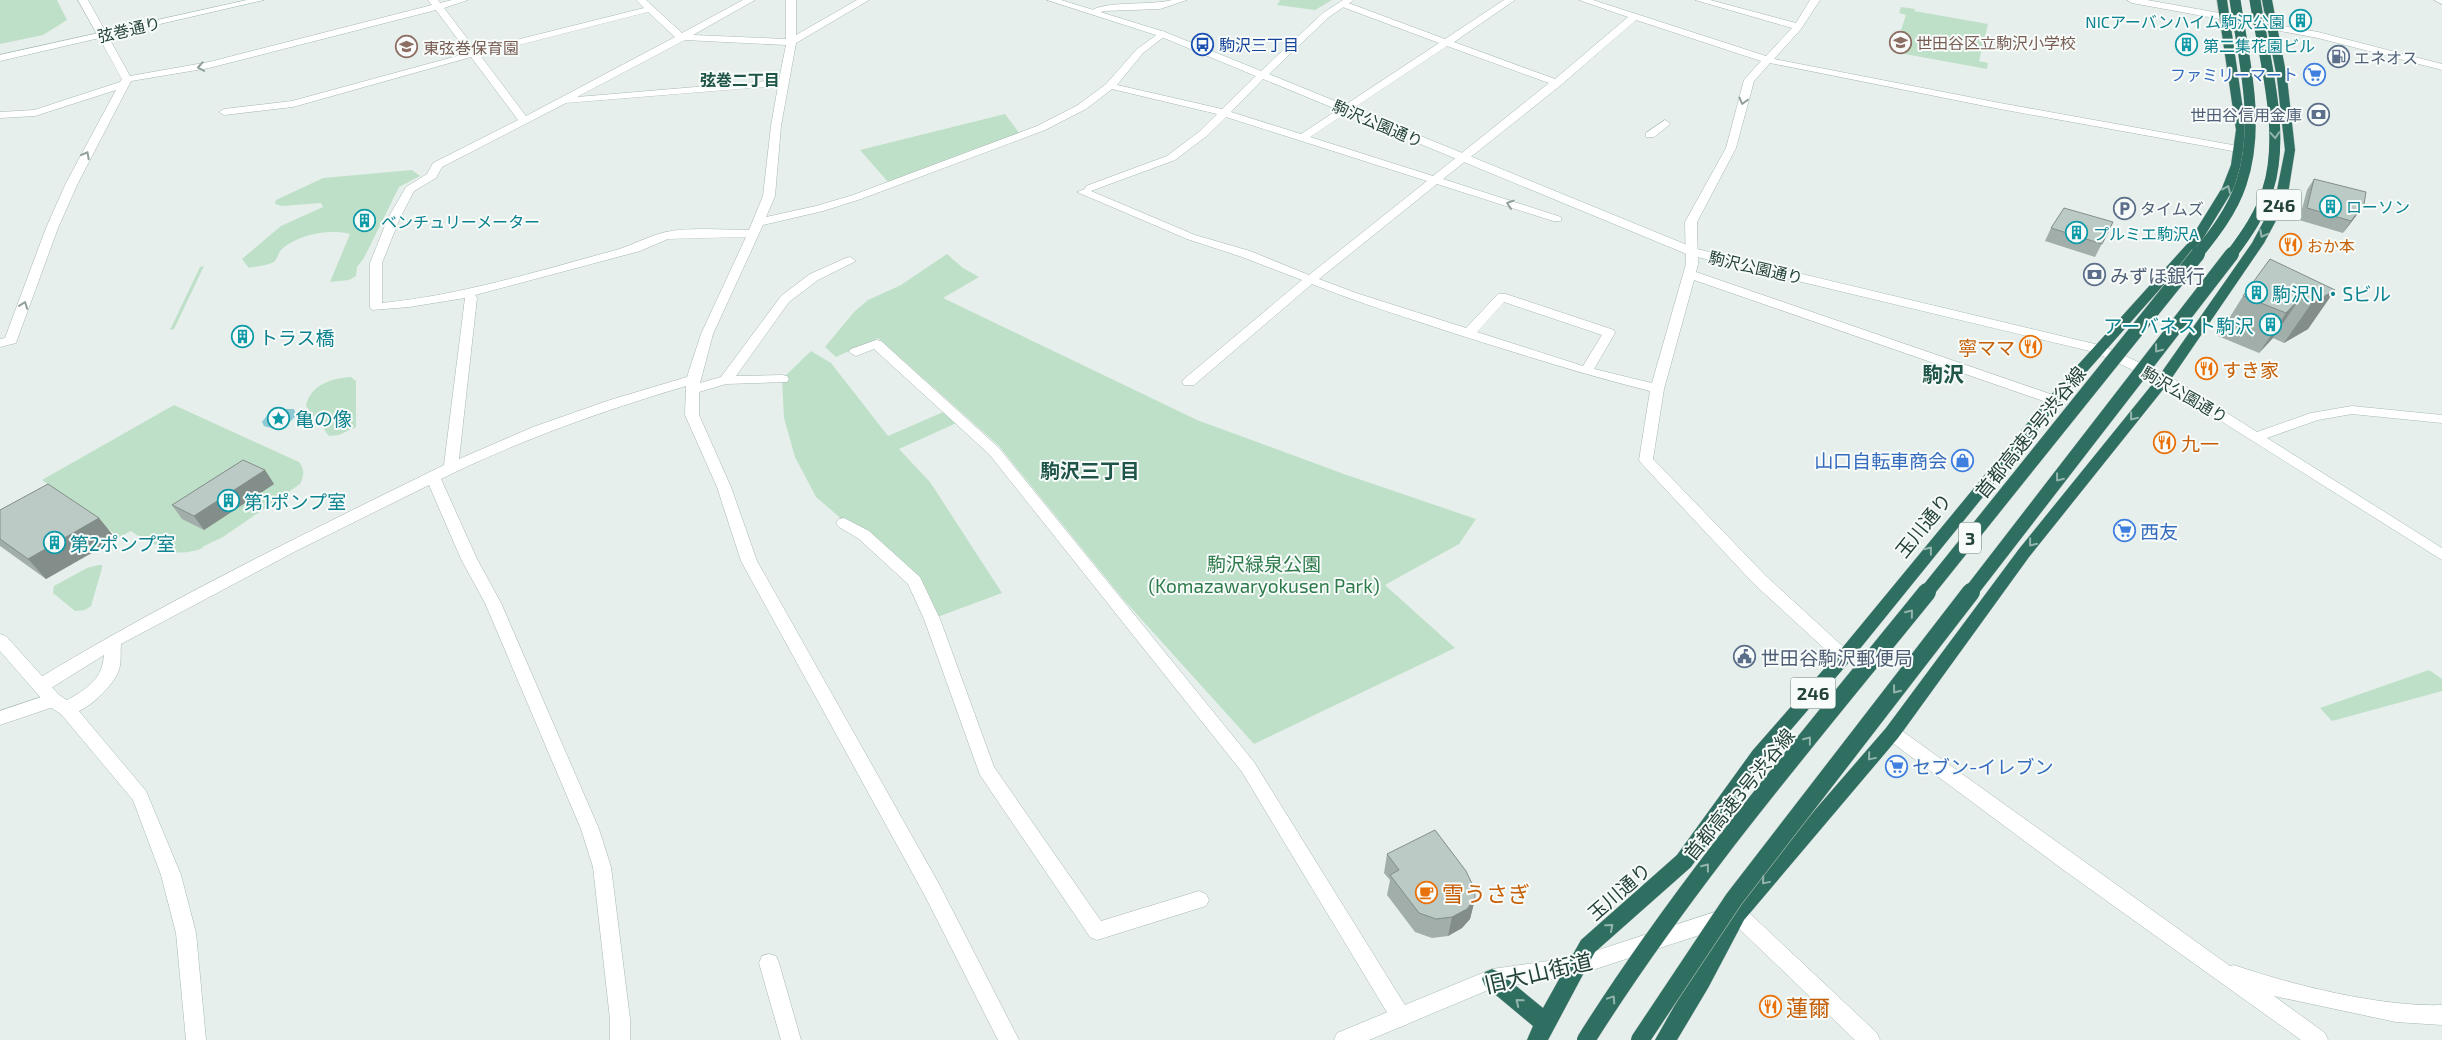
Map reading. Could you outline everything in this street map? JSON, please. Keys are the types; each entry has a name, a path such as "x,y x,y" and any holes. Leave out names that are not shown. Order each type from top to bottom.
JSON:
{"highway":[{"name":"玉川通り","path":"1542,1032 1588,946 1684,861 1759,755 1844,657 1954,520 2054,400 2098,349 2172,271 2193,245 2228,188 2241,130 2222,0"},
{"name":"首都高速3号渋谷線","path":"1586,1040 1610,1002 1703,870 2190,264 2231,207 2248,163 2250,141 2250,119 2235,0"},
{"name":"3","path":"1640,1040 1734,899 2222,267 2257,215 2268,189 2276,142 2255,0"},
{"name":"246","path":"1665,1040 1701,981 1737,914 1892,733 2024,552 2164,379 2258,244 2281,200 2290,150 2282,78 2267,0"},
{"path":"1492,979 1542,1032"}],"street":[{"path":"83,0 126,81"},
{"name":"弦巻通り","path":"0,58 259,0"},
{"path":"0,115 35,113 126,81 209,65 435,3 462,0"},
{"path":"641,0 681,36 791,42 864,0"},
{"path":"750,0 561,102 437,165 432,176 410,189 394,218 376,263 376,307 414,304 476,291 636,248 662,237 757,227 857,197 1041,128 1082,107 1110,86 1140,51 1162,34"},
{"path":"791,0 791,42 776,126 769,196 757,227 707,334 693,384 692,415 724,487 749,562 932,890 1009,1040"},
{"name":"駒沢公園通り","path":"1052,0 1162,34 1693,252 2098,349 2164,379 2442,555"},
{"path":"1094,12 1102,8 1182,0"},
{"path":"1303,137 1510,0"},
{"path":"1584,0 1767,60 2000,106 2238,149"},
{"path":"1700,0 1798,27"},
{"path":"1816,0 1798,27 1749,80 1731,148 1692,222 1693,252 1689,274 1657,389 1646,460 1760,580 1844,657"},
{"path":"2132,0 2225,17"},
{"path":"1556,83 1346,2 1320,21 1204,133 1171,158 1087,190 1191,237 1246,254 1352,296 1586,371 1657,389"},
{"path":"435,3 524,120"},
{"path":"224,112 293,104 473,54 649,9"},
{"path":"1189,382 1310,278 1436,180 1634,17"},
{"path":"2272,27 2318,35 2442,67"},
{"path":"0,343 11,340 52,228 76,175 126,81"},
{"path":"561,102 785,82"},
{"path":"1110,86 1225,112 1557,220"},
{"path":"1650,135 1665,123"},
{"path":"726,380 785,299 814,277 850,261"},
{"path":"1689,274 2054,400"},
{"path":"1468,334 1502,297 1609,333 1586,371"},
{"path":"451,468 471,298"},
{"path":"856,352 876,344 994,451 1248,767 1401,1017"},
{"path":"42,685 113,641 289,548 451,468 538,430 693,384 726,380 782,379"},
{"path":"2256,437 2316,416 2352,410 2442,418"},
{"path":"433,478 469,560 493,603 590,829 602,867 617,990 620,1040"},
{"path":"844,523 864,535 914,581 932,619 986,770 1098,931 1199,900"},
{"path":"0,640 140,796 171,875 186,933 196,1040"},
{"path":"0,718 60,705 99,688 111,670 113,641"},
{"path":"1892,733 2318,1040"},
{"path":"1737,914 1870,1040"},
{"name":"旧大山街道","path":"1344,1040 1492,979 1577,966 1737,914"},
{"path":"769,963 791,1040"},
{"path":"2210,964 2256,982 2313,997 2416,1016 2442,1015"}],"green space":[{"path":"0,0 57,0 67,20 43,35 0,44"},
{"path":"1280,0 1332,0 1315,10 1277,5"},
{"path":"1901,7 1988,24 1979,61 1988,63 1987,69 1894,52 1906,15 1899,13"},
{"path":"1005,114 1020,134 979,147 888,182 860,150"},
{"path":"412,170 420,176 399,187 364,258 357,267 356,276 349,280 330,282 350,234 333,232 315,234 298,239 282,249 275,261 266,265 249,268 242,259 281,226 323,207 321,203 282,206 275,204 276,200 323,178"},
{"name":"駒沢緑泉公園 (Komazawaryokusen Park)","path":"947,254 963,268 979,277 943,298 1197,420 1344,474 1476,519 1459,544 1385,585 1455,648 1254,744 1123,599 999,446 878,338 836,357 825,347 854,312 868,300 901,285"},
{"path":"204,266 174,329 170,330 200,267"},
{"path":"811,351 831,363 888,436 948,410 961,421 899,449 930,482 1002,593 932,619 914,581 816,497 795,457 784,418 782,379"},
{"path":"351,377 356,381 356,427 339,435 329,436 306,406 308,399 323,384"},
{"path":"174,405 299,462 303,473 300,484 223,537 203,548 190,552 172,552 155,544 152,545 131,531 119,537 42,480"},
{"path":"102,565 102,568 91,606 85,610 75,611 53,593 54,586 87,568"},
{"path":"2429,670 2442,679 2442,691 2332,721 2320,708"}],"water":[{"path":"280,409 294,409 296,415 290,422 282,426 273,428 264,426 262,422 269,413"}],"building":[{"path":"2314,179 2366,192 2364,204 2351,221 2307,208"},
{"path":"2064,208 2113,222 2102,244 2051,228"},
{"path":"2270,259 2335,290 2311,304 2300,298 2286,313 2243,296"},
{"path":"243,460 265,470 194,516 172,505"},
{"path":"48,484 99,518 28,559 0,539 0,510"},
{"name":"雪うさぎ","path":"1435,830 1466,871 1475,890 1475,899 1467,909 1452,917 1436,919 1419,913 1390,875 1399,870 1387,854"}],"place":[{"name":"NICアーバンハイム駒沢公園","path":"2301,21"},
{"name":"世田谷区立駒沢小学校","path":"1900,42"},
{"name":"駒沢三丁目","path":"1203,44"},
{"name":"第二集花園ビル","path":"2187,45"},
{"name":"東弦巻保育園","path":"407,47"},
{"name":"エネオス","path":"2338,57"},
{"name":"ファミリーマート","path":"2314,74"},
{"name":"世田谷信用金庫","path":"2318,114"},
{"name":"ローソン","path":"2330,206"},
{"name":"タイムズ","path":"2124,208"},
{"name":"ベンチュリーメーター","path":"365,221"},
{"name":"プルミエ駒沢A","path":"2077,233"},
{"name":"おか本","path":"2291,245"},
{"name":"みずほ銀行","path":"2094,275"},
{"name":"駒沢N・Sビル","path":"2256,293"},
{"name":"アーバネスト駒沢","path":"2270,325"},
{"name":"トラス橋","path":"243,337"},
{"name":"寧ママ","path":"2031,347"},
{"name":"すき家","path":"2206,369"},
{"name":"亀の像","path":"279,418"},
{"name":"九一","path":"2165,443"},
{"name":"山口自転車商会","path":"1963,460"},
{"name":"第1ポンプ室","path":"228,501"},
{"name":"西友","path":"2124,531"},
{"name":"第2ポンプ室","path":"54,543"},
{"name":"世田谷駒沢郵便局","path":"1745,657"},
{"name":"セブン-イレブン","path":"1896,766"},
{"name":"雪うさぎ","path":"1426,893"},
{"name":"蓮爾","path":"1770,1007"}],"district":[{"name":"弦巻二丁目","path":"740,79"},
{"name":"駒沢","path":"1943,373"},
{"name":"駒沢三丁目","path":"1090,470"}]}
